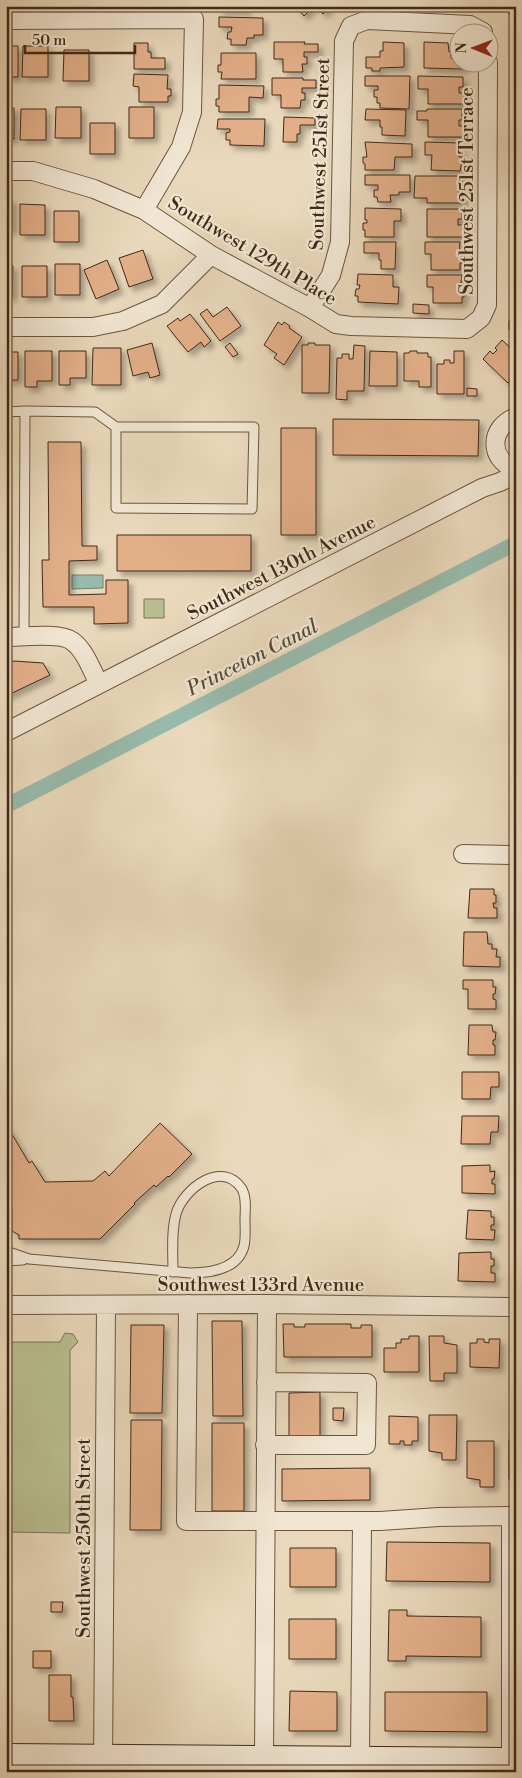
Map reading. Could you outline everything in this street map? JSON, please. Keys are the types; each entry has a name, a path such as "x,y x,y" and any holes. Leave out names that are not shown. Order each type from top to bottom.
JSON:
{"street":[{"path":"6,20 194,19 192,112 181,147 144,210"},
{"name":"Southwest 251st Street","path":"310,308 331,275 340,242 344,41 351,26 367,20 450,24"},
{"name":"Southwest 251st Terrace","path":"481,318 487,305 488,72"},
{"name":"Southwest 129th Place","path":"6,171 32,172 94,188 144,210 211,255 336,324 467,329 481,318"},
{"path":"6,326 93,327 123,320 162,304 211,255"},
{"path":"516,418 508,420 498,431 495,445 505,464 516,469"},
{"path":"482,488 497,452"},
{"name":"Southwest 130th Avenue","path":"6,732 482,488 516,474"},
{"path":"6,637 51,636 72,640 84,656 99,684"},
{"path":"463,854 516,855"},
{"path":"6,1756 103,1764 264,1758 360,1759 484,1766 513,1760 514,1516 362,1521 186,1521 188,1304"},
{"path":"264,1758 267,1304"},
{"name":"Southwest 133rd Avenue","path":"6,1305 267,1304 516,1307"},
{"name":"Southwest 250th Street","path":"103,1764 106,1305"},
{"path":"265,1444 366,1445 366,1383 266,1382"},
{"path":"360,1759 362,1521"}],"lane":[{"path":"24,637 25,411"},
{"path":"6,412 95,412 116,428 254,427 252,509 116,508 116,428"},
{"path":"6,1261 30,1259 173,1272 199,1273 220,1269 233,1262 242,1252 244,1244 245,1199 241,1189 231,1180 220,1176 207,1179 196,1186 178,1207 174,1231 173,1272"},
{"path":"6,1251 30,1259"}],"green space":[{"path":"144,599 164,599 164,618 144,618"},
{"path":"65,1333 73,1334 78,1342 70,1350 70,1533 6,1532 6,1342 60,1342"}],"shaded area":[{"path":"72,575 103,575 103,588 72,589"}],"building":[{"path":"219,6 247,6 247,11 219,10"},
{"path":"295,6 314,6 304,16"},
{"path":"316,6 329,6 330,7 323,14"},
{"path":"512,6 516,6 514,19 507,11"},
{"path":"219,17 263,18 263,35 254,35 254,38 247,38 246,45 231,45 231,39 227,39 228,32 231,32 232,27 219,27"},
{"path":"274,42 318,44 318,52 304,52 304,57 307,57 307,64 302,64 303,72 283,72 283,59 274,59"},
{"path":"383,42 404,43 404,67 380,68 380,71 372,71 372,68 366,68 366,57 380,57 380,51 383,51"},
{"path":"424,42 448,43 450,69 424,68"},
{"path":"134,43 148,43 148,52 151,52 151,58 165,58 165,69 134,69"},
{"path":"6,46 18,46 18,77 6,77"},
{"path":"23,46 48,46 48,77 22,77"},
{"path":"64,50 89,50 89,81 63,81"},
{"path":"221,53 256,53 256,79 221,79 222,72 218,72 218,65 221,65"},
{"path":"134,74 168,75 167,89 171,89 171,96 168,96 168,102 139,102 139,87 133,86"},
{"path":"365,76 410,76 409,109 380,108 380,103 377,103 377,97 374,97 374,90 378,90 378,86 365,86"},
{"path":"418,76 463,77 463,87 459,87 459,93 464,93 464,104 428,104 428,89 418,89"},
{"path":"272,78 316,80 316,88 302,88 302,93 305,93 305,100 301,100 300,108 281,108 281,95 272,95"},
{"path":"219,85 264,86 263,98 249,97 249,112 219,112 219,106 216,106 216,99 219,99"},
{"path":"56,107 81,107 81,138 55,138"},
{"path":"129,107 154,107 154,138 129,138"},
{"path":"6,108 14,108 14,139 6,139"},
{"path":"21,109 46,109 46,140 20,140"},
{"path":"366,109 406,110 405,136 382,135 380,120 365,120"},
{"path":"427,109 462,109 462,120 459,120 459,126 464,126 463,137 428,137 428,120 417,120 417,111 427,111"},
{"path":"284,117 315,118 315,125 300,125 300,134 297,134 297,142 283,142"},
{"path":"218,119 265,119 264,146 230,145 230,140 226,140 226,133 230,132 230,129 217,129"},
{"path":"90,123 115,123 115,154 90,154"},
{"path":"365,142 412,144 412,157 395,157 394,170 365,170 363,157 367,157"},
{"path":"425,142 460,143 459,157 463,157 460,171 431,170 432,155 425,155"},
{"path":"365,175 410,175 410,192 399,192 399,195 390,195 391,202 378,202 377,197 374,197 374,190 378,190 378,185 365,185"},
{"path":"415,176 462,176 462,186 458,186 458,192 463,192 463,203 427,203 427,198 414,198"},
{"path":"6,199 12,199 12,230 6,230"},
{"path":"20,204 45,205 45,235 20,235"},
{"path":"365,208 401,209 401,221 394,221 394,237 365,237 363,223 367,223 367,220 365,220"},
{"path":"427,209 462,209 462,219 458,219 458,225 463,225 463,237 427,237"},
{"path":"54,211 79,211 79,242 54,242"},
{"path":"364,242 396,242 395,269 381,269 379,253 364,253"},
{"path":"425,242 460,242 459,256 463,256 460,270 431,270 431,254 425,254"},
{"path":"143,250 153,279 129,287 119,258"},
{"path":"107,260 119,289 96,299 84,270"},
{"path":"55,264 80,264 80,295 55,295"},
{"path":"6,266 13,266 12,297 6,297"},
{"path":"22,266 47,266 47,297 22,297"},
{"path":"358,274 393,275 393,287 399,287 398,304 358,302 358,296 355,296 356,289 359,289 360,285 357,285"},
{"path":"427,275 462,275 460,290 464,290 464,297 462,297 462,303 433,303 433,287 427,287"},
{"path":"413,304 429,305 429,314 413,313"},
{"path":"227,307 241,326 220,341 200,314 207,309 213,317"},
{"path":"513,307 516,307 516,334 512,334 512,329 509,329 509,321 513,321"},
{"path":"190,314 211,341 204,347 201,342 188,352 167,326 178,318 180,321"},
{"path":"278,322 282,325 284,322 302,337 284,365 274,358 277,354 264,345"},
{"path":"502,340 516,353 516,375 508,383 483,359 490,351 493,354 497,350 495,348"},
{"path":"152,343 160,375 150,378 148,372 133,376 127,350"},
{"path":"230,343 238,354 233,357 225,347"},
{"path":"308,343 330,345 329,393 302,393 302,345 308,345"},
{"path":"354,345 365,346 364,391 347,391 347,400 336,399 337,358 342,358 342,354 349,354 349,359 353,359"},
{"path":"93,348 121,348 121,385 92,385"},
{"path":"25,351 52,351 52,381 37,381 37,387 25,387"},
{"path":"59,351 86,351 86,378 70,378 70,385 59,385"},
{"path":"370,351 397,352 397,386 369,386"},
{"path":"410,351 428,353 428,357 431,357 431,387 419,387 419,381 404,381 404,353 409,353"},
{"path":"454,351 464,351 464,394 437,394 437,364 444,364 444,360 450,360 450,363 454,363"},
{"path":"6,352 18,352 18,380 6,380"},
{"path":"467,388 477,389 477,396 467,396"},
{"path":"333,419 479,420 478,456 333,455"},
{"path":"281,428 316,428 316,535 281,535"},
{"path":"48,442 81,442 82,546 97,546 97,560 69,561 69,595 106,594 106,580 128,580 128,623 94,624 94,607 43,607 42,560 49,560"},
{"path":"117,535 251,535 251,571 117,571"},
{"path":"14,661 43,663 50,675 6,696 6,665"},
{"path":"470,889 494,889 496,903 493,903 494,908 497,908 497,918 468,918"},
{"path":"464,932 487,932 488,944 492,944 492,949 497,949 496,957 500,957 500,967 463,966"},
{"path":"463,980 493,980 493,987 496,987 493,999 496,1000 496,1009 468,1009 468,989 463,989"},
{"path":"469,1025 492,1025 493,1032 496,1032 495,1040 493,1040 495,1055 468,1055"},
{"path":"462,1072 499,1072 499,1087 491,1087 490,1099 462,1099"},
{"path":"462,1116 499,1116 498,1132 491,1132 490,1144 461,1144"},
{"path":"160,1123 192,1154 169,1177 156,1187 154,1185 134,1203 100,1239 19,1239 19,1235 12,1231 12,1208 9,1203 6,1205 6,1124 29,1163 32,1161 45,1182 93,1181 105,1171 109,1176"},
{"path":"490,1165 490,1172 495,1171 492,1184 495,1184 495,1194 462,1193 462,1166"},
{"path":"468,1210 491,1211 491,1217 494,1217 494,1225 491,1225 491,1230 495,1230 494,1240 466,1239"},
{"path":"491,1252 494,1266 491,1266 491,1273 495,1273 495,1282 458,1281 459,1253"},
{"path":"212,1321 242,1321 243,1416 213,1416"},
{"path":"283,1324 305,1327 305,1324 351,1324 351,1328 361,1328 361,1325 372,1325 372,1357 284,1357"},
{"path":"131,1325 164,1325 162,1413 130,1413"},
{"path":"409,1336 419,1336 419,1372 384,1372 384,1348 396,1348 396,1343 401,1343 401,1339 409,1339"},
{"path":"429,1336 444,1336 444,1343 457,1345 457,1373 444,1373 444,1381 430,1381"},
{"path":"477,1339 484,1339 484,1342 489,1343 489,1339 500,1339 499,1368 470,1367 470,1343 477,1343"},
{"path":"512,1342 516,1342 516,1368 512,1368"},
{"path":"320,1392 320,1436 289,1436 289,1393"},
{"path":"333,1408 344,1408 343,1421 333,1420"},
{"path":"429,1415 457,1415 456,1460 442,1460 442,1453 429,1451"},
{"path":"389,1416 418,1417 418,1441 412,1441 412,1445 404,1445 404,1441 400,1441 400,1444 389,1444"},
{"path":"131,1420 162,1420 161,1530 130,1530"},
{"path":"212,1423 244,1423 244,1511 212,1511"},
{"path":"509,1440 516,1440 516,1479 509,1479"},
{"path":"467,1441 494,1441 494,1487 480,1487 480,1480 467,1478"},
{"path":"370,1468 370,1500 282,1501 282,1469"},
{"path":"387,1542 490,1543 490,1582 386,1581"},
{"path":"290,1548 336,1548 336,1587 290,1587"},
{"path":"51,1602 63,1602 62,1612 51,1612"},
{"path":"389,1610 407,1610 407,1616 481,1617 481,1657 406,1656 406,1661 388,1661"},
{"path":"289,1619 336,1619 336,1659 289,1659"},
{"path":"33,1651 51,1651 51,1668 33,1668"},
{"path":"49,1675 71,1675 74,1721 49,1721"},
{"path":"290,1691 337,1692 337,1731 289,1731"},
{"path":"385,1692 487,1692 487,1732 385,1731"}],"waterway":[{"name":"Princeton Canal","path":"6,806 516,543"}]}
